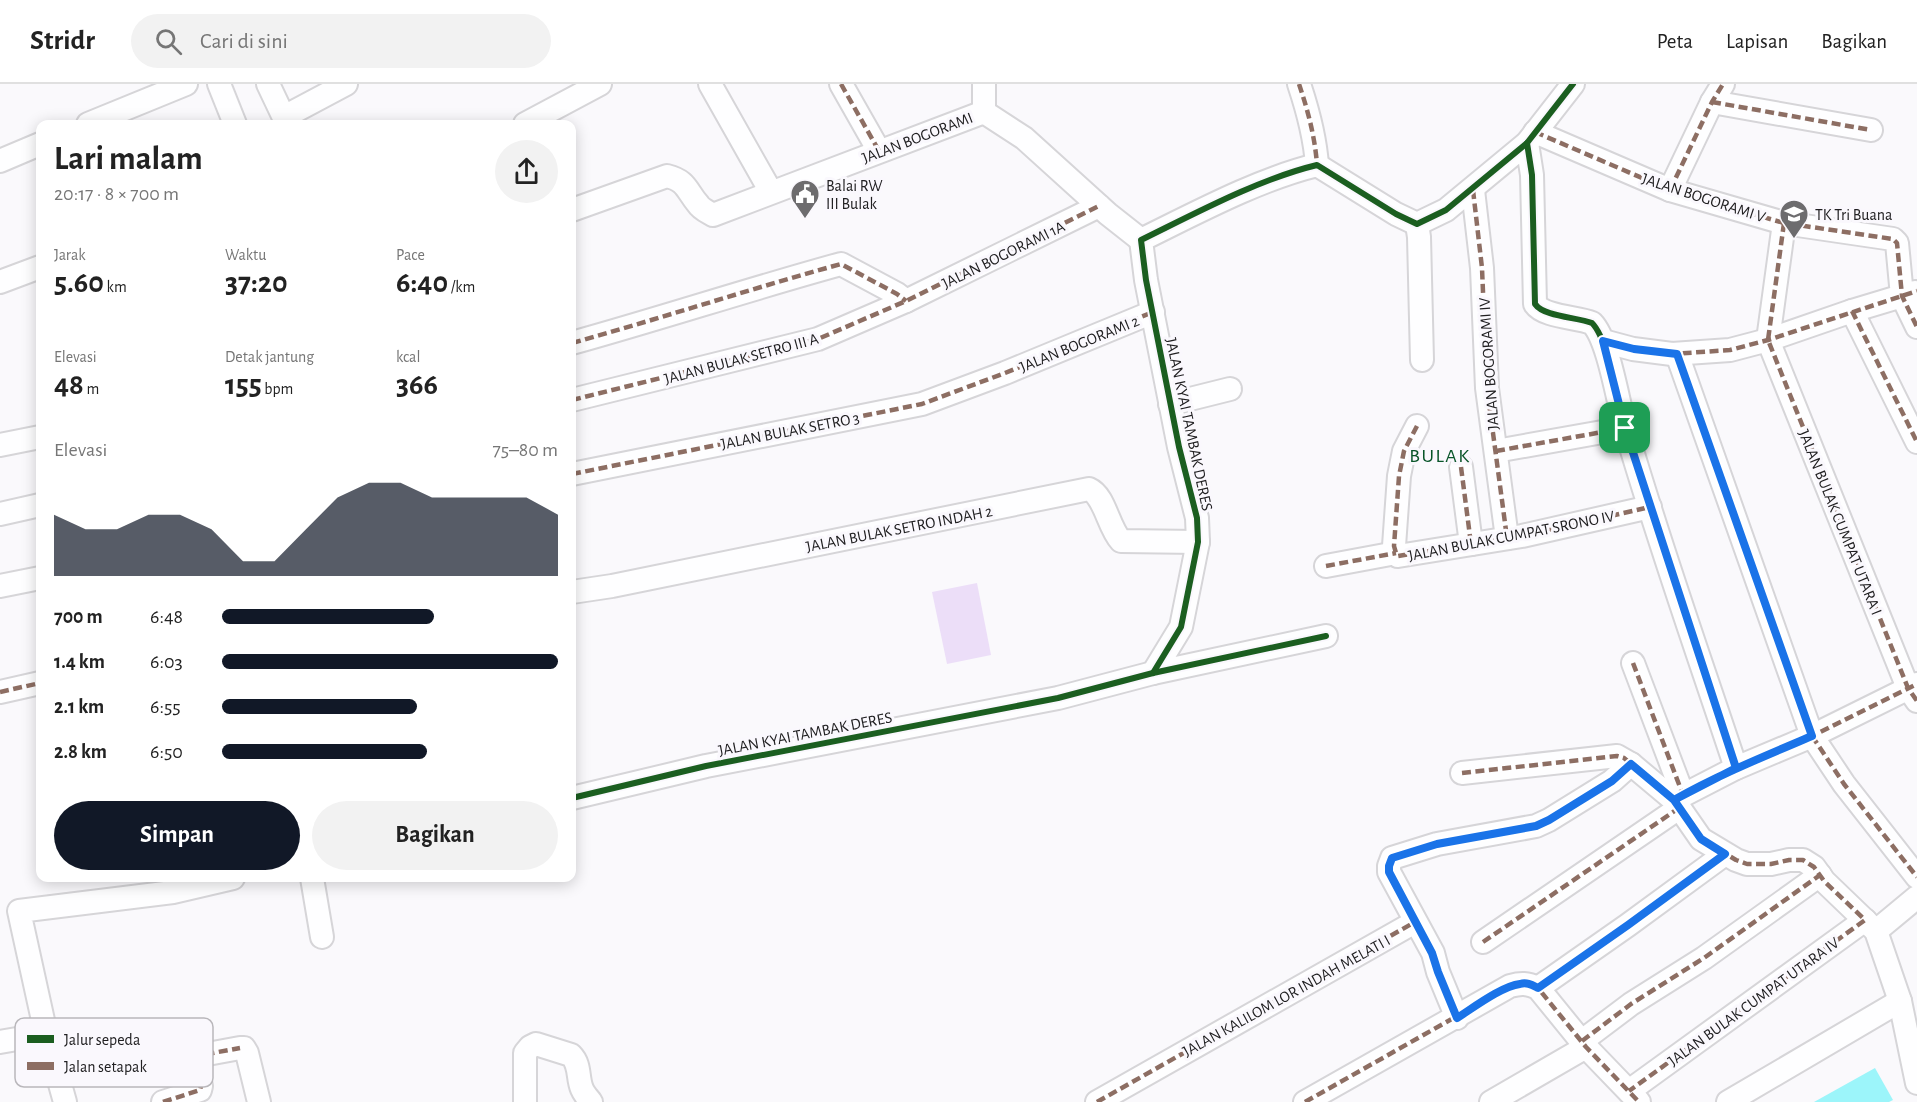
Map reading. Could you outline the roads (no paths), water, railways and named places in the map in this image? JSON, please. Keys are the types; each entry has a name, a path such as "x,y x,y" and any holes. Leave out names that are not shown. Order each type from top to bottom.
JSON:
{"street":[{"path":"98,120 186,84"},
{"path":"219,84 233,120"},
{"path":"268,84 285,120"},
{"path":"287,120 346,84"},
{"path":"532,120 600,84"},
{"path":"710,84 771,192"},
{"path":"841,84 879,151"},
{"path":"984,84 984,112"},
{"path":"1299,84 1309,112 1316,144 1317,165"},
{"path":"1417,224 1446,210 1473,190 1531,138 1573,84"},
{"path":"1670,190 1717,93 1871,130"},
{"name":"JALAN BOGORAMI","path":"576,209 667,176 677,178 685,184 699,206 713,215 984,112 1024,138 1099,206 1141,240"},
{"path":"1531,138 1535,304 1539,309 1592,323 1603,341 1625,428 1736,768"},
{"name":"JALAN BOGORAMI V","path":"1531,138 1670,190 1784,223 1893,239 1897,243 1909,294"},
{"path":"0,161 36,146"},
{"path":"1141,240 1288,172 1317,165 1396,214 1417,224"},
{"name":"JALAN BOGORAMI IV","path":"1473,190 1482,268 1487,388 1507,538"},
{"name":"JALAN BOGORAMI 1A","path":"906,301 1099,206"},
{"path":"1768,340 1784,223"},
{"path":"1417,224 1422,360"},
{"name":"JALAN KYAI TAMBAK DERES","path":"576,797 706,766 1058,698 1154,673 1181,627 1198,542 1197,518 1170,404 1146,280 1141,240"},
{"path":"576,342 841,264 906,301"},
{"path":"0,282 36,268"},
{"path":"1603,341 1634,349 1677,354 1730,350 1768,340 1909,294 1917,327"},
{"name":"JALAN BULAK SETRO III A","path":"576,399 818,339 906,301"},
{"path":"1852,311 1917,442"},
{"name":"JALAN BOGORAMI 2","path":"1005,373 1153,312"},
{"name":"JALAN BULAK CUMPAT UTARA I","path":"1768,340 1914,691"},
{"path":"1677,354 1812,736 1844,784 1917,877"},
{"name":"JALAN BULAK SETRO 3","path":"576,473 922,404 1005,373"},
{"path":"1170,404 1230,389"},
{"name":"JALAN BULAK CUMPAT SRONO IV","path":"1416,426 1404,451 1401,468 1394,546 1396,553 1402,556 1606,519 1650,507"},
{"path":"1496,451 1625,428"},
{"path":"0,445 36,438"},
{"path":"1461,467 1471,544"},
{"name":"JALAN BULAK SETRO INDAH 2","path":"576,591 1089,489 1098,496 1114,532 1121,541 1198,542"},
{"path":"0,514 36,506"},
{"path":"1326,566 1396,553"},
{"path":"0,586 36,579"},
{"path":"1154,673 1326,636"},
{"path":"1633,663 1679,801 1701,839 1747,864 1803,860 1814,867 1870,925 1900,1001 1917,1083"},
{"path":"0,692 36,684"},
{"path":"1483,942 1679,801 1736,768 1914,691"},
{"path":"1462,773 1617,756 1679,801"},
{"path":"1457,1018 1432,953 1389,872 1392,858 1437,844 1536,826 1612,781 1631,764"},
{"path":"1305,1102 1510,986 1521,983 1538,988 1725,854"},
{"path":"1491,1102 1584,1044 1630,1004 1704,958 1820,875"},
{"path":"43,1018 21,910 173,892 216,882"},
{"path":"313,882 322,937"},
{"name":"JALAN BULAK CUMPAT UTARA IV","path":"1538,988 1584,1044 1634,1096 1870,925 1917,897"},
{"name":"JALAN KALILOM LOR INDAH MELATI I","path":"1097,1102 1415,922"},
{"path":"1728,1102 1900,1001"},
{"path":"0,1041 15,1039"},
{"path":"525,1102 525,1053 536,1044 574,1058 582,1089 591,1102"},
{"path":"213,1053 244,1048 258,1102"},
{"path":"61,1087 65,1102"},
{"path":"163,1102 200,1090 201,1087"}],"water":[{"path":"1875,1068 1893,1100 1889,1102 1814,1102"}],"place":[{"name":"Balai RW III Bulak","path":"805,220"},
{"name":"TK Tri Buana","path":"1794,240"}],"district":[{"name":"BULAK","path":"1440,455"}]}
